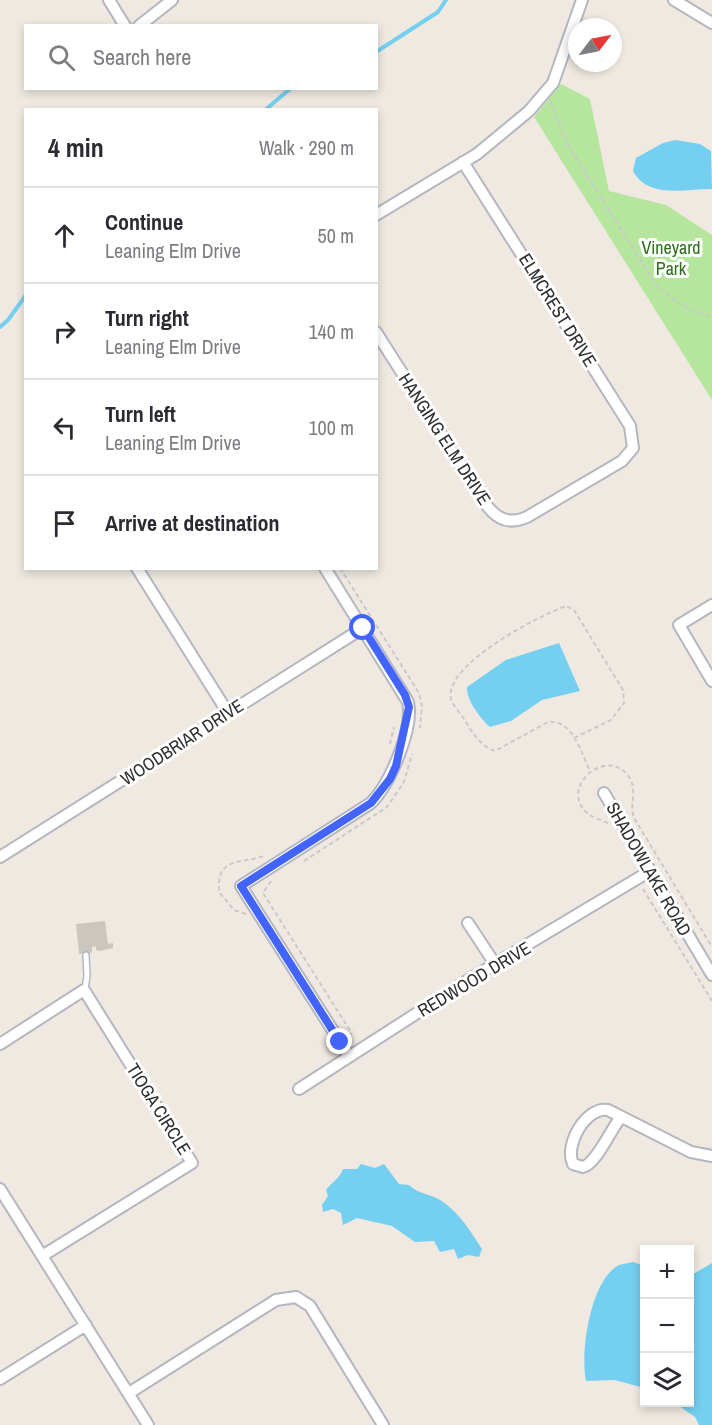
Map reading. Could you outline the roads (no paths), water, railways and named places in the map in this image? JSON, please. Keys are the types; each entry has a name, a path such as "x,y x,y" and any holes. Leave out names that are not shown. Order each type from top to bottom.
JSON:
{"street":[{"path":"109,0 124,24"},
{"path":"142,24 172,0"},
{"path":"378,214 463,162 519,122 545,94 557,73 566,38 582,0"},
{"path":"674,0 712,23"},
{"name":"ELMCREST DRIVE","path":"463,162 630,426 633,448 622,461"},
{"name":"HANGING ELM DRIVE","path":"378,335 481,497 499,519 514,521 527,517 622,461"},
{"path":"138,570 228,713"},
{"path":"326,570 405,695 409,707 396,766 390,779 371,803 241,886 348,1056"},
{"path":"712,604 679,625 712,681"},
{"name":"WOODBRIAR DRIVE","path":"0,857 363,628"},
{"name":"SHADOWLAKE ROAD","path":"604,793 712,975"},
{"name":"REDWOOD DRIVE","path":"299,1089 495,964 650,871"},
{"path":"468,923 495,964"},
{"path":"0,1044 84,990"},
{"name":"TIOGA CIRCLE","path":"42,1256 192,1163 84,990"},
{"path":"621,1117 609,1132 593,1162 583,1167 573,1164 569,1154 571,1147 591,1112 603,1109 621,1117 691,1152 712,1156"},
{"path":"0,1189 148,1425"},
{"path":"129,1392 276,1300 296,1297 306,1301 312,1309 383,1425"},
{"path":"0,1379 86,1325"}],"lane":[{"path":"84,990 87,976 86,955"}],"water":[{"path":"675,140 700,144 711,151 712,189 679,191 657,189 640,180 633,171 636,158 663,143"},
{"path":"559,643 580,691 542,700 511,721 490,727 471,703 467,687 506,660"},
{"path":"361,1164 375,1168 384,1164 399,1184 409,1185 449,1206 482,1249 479,1257 468,1255 458,1259 454,1249 440,1252 434,1241 415,1242 392,1226 357,1218 343,1225 341,1213 333,1209 323,1212 322,1205 328,1196 326,1190 343,1169 357,1169"},
{"path":"633,1262 640,1265 640,1387 615,1380 586,1381 585,1353 589,1318 601,1286 609,1273 619,1265"},
{"path":"712,1263 712,1425 699,1425 695,1417 681,1407 694,1407 694,1274"}],"waterway":[{"path":"378,51 438,12 446,0"},
{"path":"267,108 289,90"},
{"path":"0,327 24,298"}],"park label":[{"name":"Vineyard Park","path":"671,257"}]}
